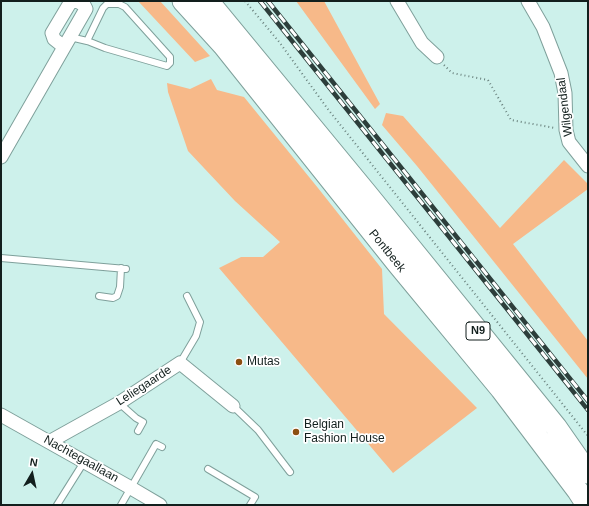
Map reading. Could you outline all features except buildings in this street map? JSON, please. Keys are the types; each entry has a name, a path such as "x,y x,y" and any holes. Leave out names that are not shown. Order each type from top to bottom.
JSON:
{"highway":[{"name":"Pontbeek","path":"183,1 224,46 397,263 501,389 587,505"},
{"name":"N9","path":"208,1 358,182 556,428 588,473"}],"street":[{"path":"1,156 6,139 67,42 86,10 84,5 76,1 70,3 52,33 54,39 67,42"},
{"path":"397,1 422,44 436,57"},
{"name":"Wilgendaal","path":"528,1 542,27 561,73 565,93 566,130 569,142 588,166"},
{"name":"Leliegaarde","path":"50,442 119,403 180,363 233,406"},
{"name":"Nachtegaallaan","path":"1,415 160,505"}],"lane":[{"path":"67,42 87,41 105,48 168,66 170,63 170,57 125,8 119,4 107,4 103,8 87,41"},
{"path":"1,258 124,269 117,296 113,298 99,296"},
{"path":"180,363 196,336 200,322 187,296"},
{"path":"119,403 136,418 143,422 138,431"},
{"path":"233,406 258,430 290,472"},
{"path":"122,505 156,444 162,447"},
{"path":"57,505 84,462"},
{"path":"208,469 255,497 250,505"}],"path":[{"path":"245,1 280,43 327,108 588,436"},
{"path":"436,57 452,74 488,80 511,120 566,130"}],"shaded area":[{"path":"138,1 160,1 210,56 195,62"},
{"path":"296,1 324,1 380,104 375,109"},
{"path":"211,79 217,90 244,97 318,188 382,269 384,314 477,408 393,473 219,268 241,257 263,257 280,242 235,201 188,151 168,92 167,83 190,89"},
{"path":"386,113 403,116 500,228 564,160 588,184 588,189 513,244 588,341 588,379 417,166 382,125"}],"railway":[{"path":"260,1 588,410"},
{"path":"268,1 588,401"}],"place":[{"name":"Mutas","path":"239,362"},
{"name":"Belgian Fashion House","path":"296,432"}]}
